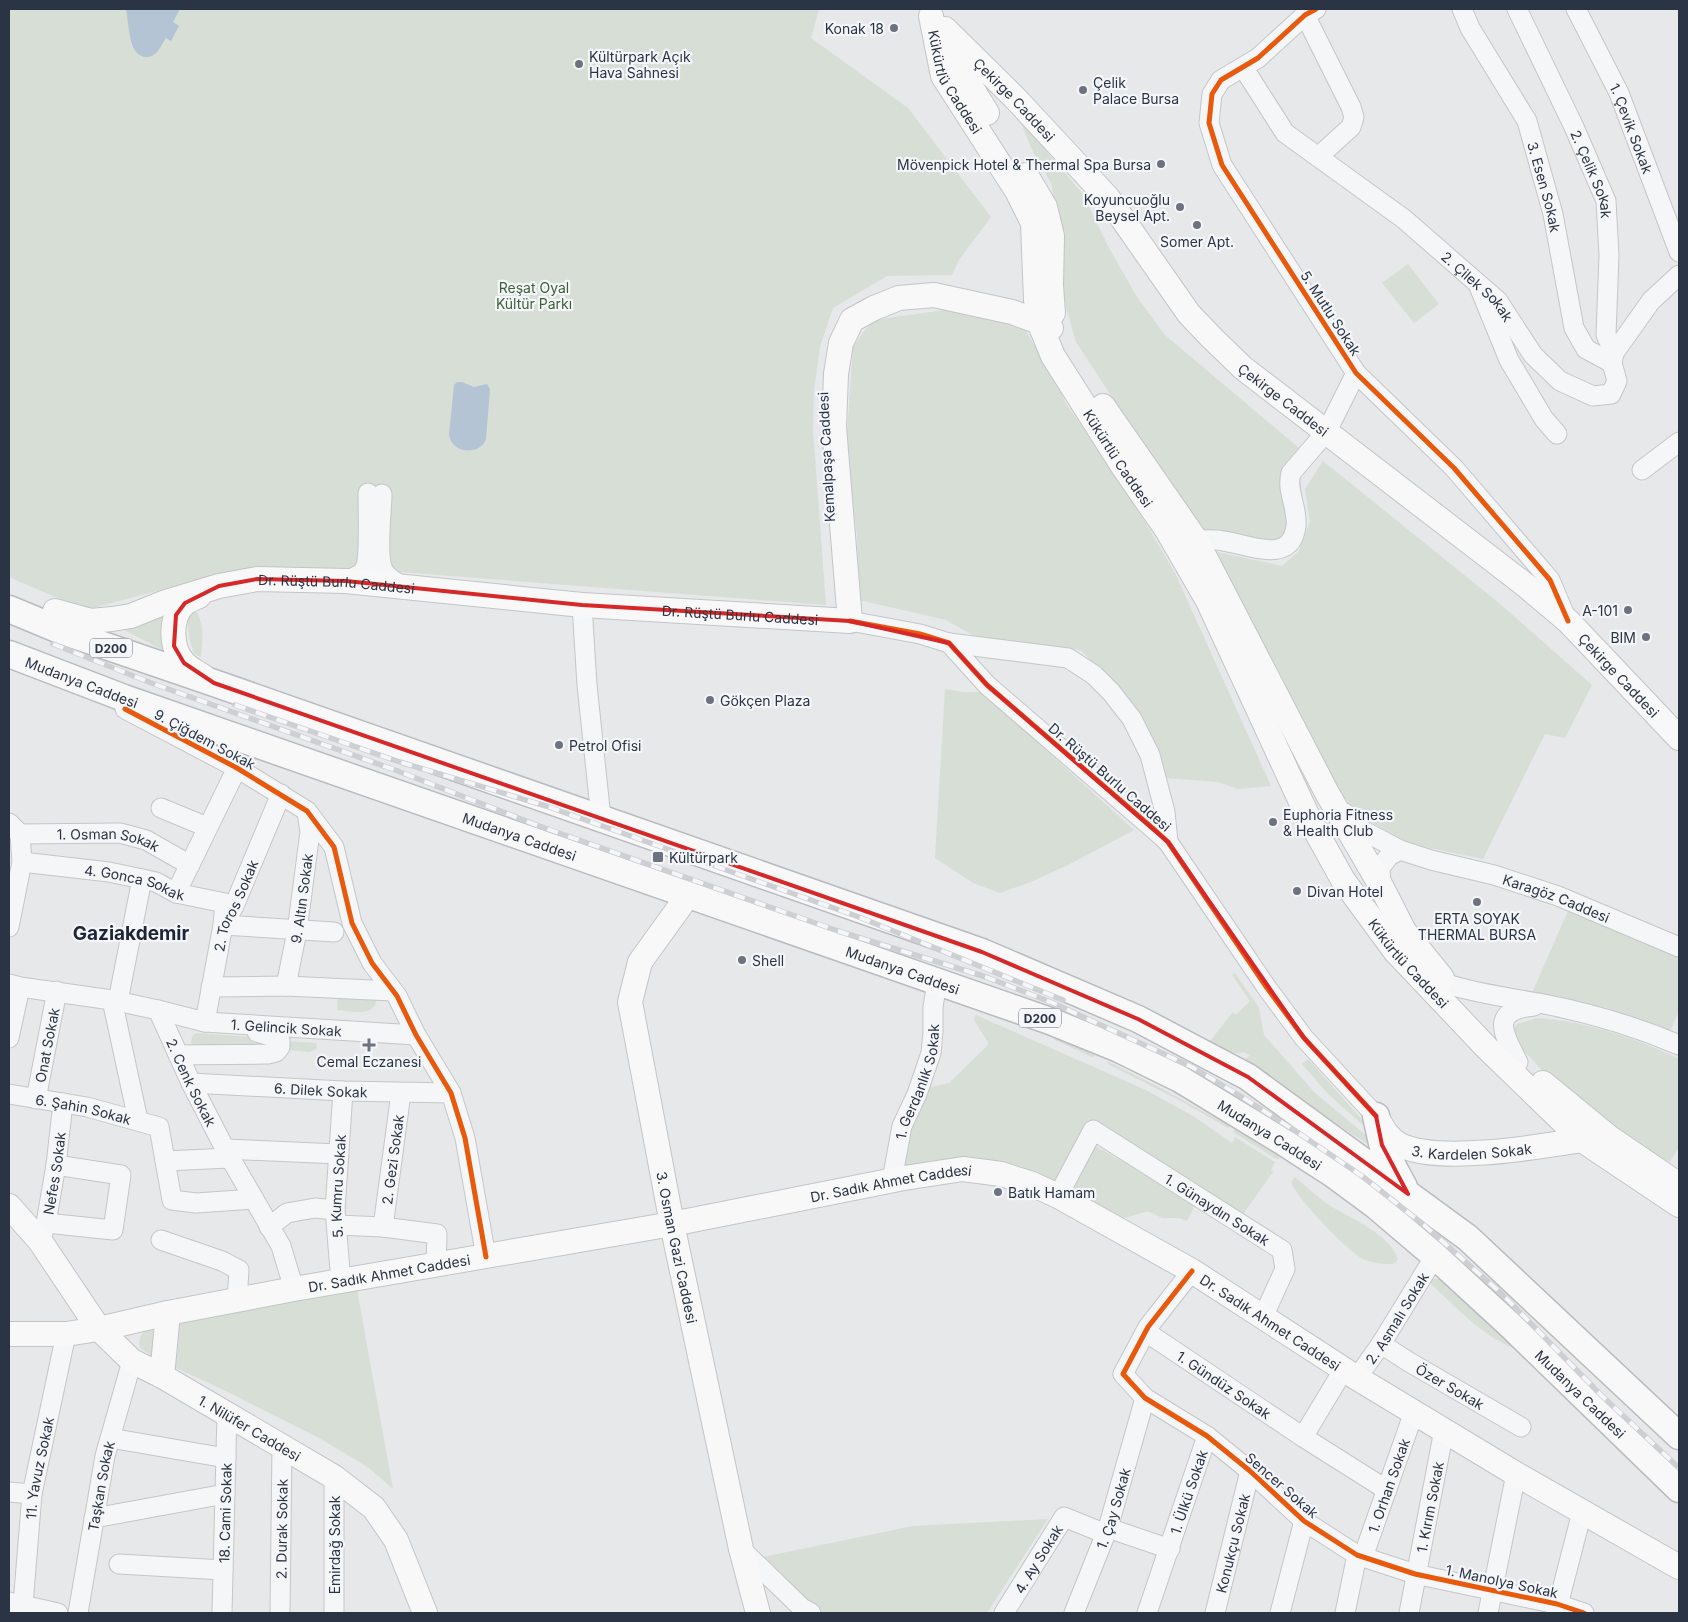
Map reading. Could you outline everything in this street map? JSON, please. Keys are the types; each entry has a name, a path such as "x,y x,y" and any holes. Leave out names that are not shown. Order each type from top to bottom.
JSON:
{"highway":[{"path":"9,591 214,683"},
{"name":"D200","path":"9,609 95,643 982,952 1138,1019 1248,1077 1468,1238 1679,1436"},
{"name":"Mudanya Caddesi","path":"9,654 124,698 1050,1021 1119,1049 1180,1080 1286,1143 1333,1174 1374,1205 1435,1256 1510,1326 1679,1490"},
{"path":"9,670 68,692 125,710 211,735 283,753"},
{"path":"1376,1116 1383,1148 1408,1194"}],"main road":[{"name":"Kükürtlü Caddesi","path":"926,11 943,76 1017,191 1033,222 1042,302 1053,356 1124,468 1167,530 1208,601 1308,817 1343,880 1395,951 1487,1048 1582,1140 1679,1205"},
{"name":"Çekirge Caddesi","path":"926,11 1015,98 1108,198 1189,314 1243,368 1322,437 1524,584 1568,621 1679,738"},
{"name":"Kemalpaşa Caddesi","path":"844,621 823,436 821,396 828,346 835,324 847,308 868,295 888,288 911,284 937,283 1010,299 1042,302 1059,334"},
{"name":"Kükürtlü Caddesi","path":"1042,302 1053,314 1068,354 1196,540 1327,793 1381,886 1404,931 1447,984 1518,1062 1610,1138 1679,1185"},
{"name":"Dr. Rüştü Burlu Caddesi","path":"218,586 257,579 346,581 582,605 844,621"},
{"path":"55,611 91,621 112,619 131,616 163,603 218,586"},
{"path":"214,683 184,663 174,646 174,628 176,615 185,603 218,586"},
{"name":"3. Osman Gazi Caddesi","path":"689,894 640,962 630,1002 672,1224 742,1549 758,1613"},
{"name":"3. Kardelen Sokak","path":"1376,1116 1385,1133 1399,1145 1422,1152 1447,1154 1502,1150 1582,1140"},
{"name":"Dr. Sadık Ahmet Caddesi","path":"9,1334 66,1334 99,1329 168,1313 294,1289 672,1224 892,1180 963,1170 1001,1174 1032,1184 1058,1196 1192,1271 1350,1373 1516,1474 1679,1567"},
{"name":"1. Nilüfer Caddesi","path":"9,1206 46,1242 99,1329 132,1361 227,1413 334,1476 374,1508 396,1540 425,1613"},
{"path":"162,1376 168,1313"}],"street":[{"name":"3. Esen Sokak","path":"1462,9 1470,28 1527,121 1554,214 1574,328 1586,349 1613,358"},
{"name":"2. Çelik Sokak","path":"1518,9 1574,127 1606,201 1609,255 1606,335 1613,358"},
{"name":"1. Çevik Sokak","path":"1576,9 1619,94 1679,252"},
{"path":"1310,12 1354,117 1351,128 1318,157"},
{"name":"5. Mutlu Sokak","path":"1310,12 1258,58 1221,80 1212,94 1210,123 1222,166 1356,373 1454,468 1550,580 1568,621"},
{"name":"2. Çilek Sokak","path":"1243,67 1285,133 1404,219 1498,301 1533,355 1560,381 1593,396 1611,394 1617,381 1613,358"},
{"path":"1613,358 1651,301 1679,275"},
{"path":"1478,283 1509,360 1544,419 1557,434"},
{"path":"1196,540 1222,540 1271,551 1285,548 1293,538 1296,524 1288,482 1291,473 1322,437 1356,373"},
{"path":"1642,470 1679,442"},
{"path":"346,581 359,575 365,568 375,493 380,560 384,571 392,580 406,587"},
{"path":"582,605 587,685 601,818"},
{"name":"Dr. Rüştü Burlu Caddesi","path":"844,621 920,634 949,643 987,685 1168,842 1267,988 1304,1038 1376,1116"},
{"path":"949,643 1068,658 1094,675 1111,692 1132,719 1150,755 1165,812 1168,842"},
{"name":"9. Çiğdem Sokak","path":"125,710 237,768 307,811 334,847 352,923 372,963 393,991 416,1035 451,1093 465,1138 486,1257"},
{"path":"176,893 237,768"},
{"name":"Karagöz Caddesi","path":"1327,793 1358,828 1400,850 1431,860 1494,875 1558,896 1679,947"},
{"name":"2. Toros Sokak","path":"205,1022 223,925 234,906 281,794"},
{"path":"161,808 207,827"},
{"name":"9. Altın Sokak","path":"286,986 297,931 310,832 307,811"},
{"path":"9,926 22,862 14,828"},
{"name":"1. Osman Sokak","path":"14,828 120,833 146,840 190,865"},
{"path":"1381,886 1380,868 1389,856 1400,850"},
{"name":"4. Gonca Sokak","path":"22,862 109,872 156,882 176,893 225,903 223,925"},
{"path":"138,1120 115,1001 142,879"},
{"path":"223,925 334,932"},
{"name":"1. Gerdanlık Sokak","path":"892,1180 902,1126 917,1094 930,1053 933,1032 933,1007 937,982"},
{"path":"1447,984 1472,992 1545,1004 1654,1034 1679,1046"},
{"path":"10,1029 14,985 115,1001 187,1027 264,1033 275,1036 280,1041 280,1047 276,1052 268,1054 178,1055"},
{"path":"211,988 286,986 393,991"},
{"name":"Onat Sokak","path":"36,1099 57,991"},
{"path":"1518,1062 1504,1036 1504,1020 1509,1013 1520,1007 1545,1004"},
{"name":"1. Gelincik Sokak","path":"162,1019 416,1035"},
{"name":"2. Cenk Sokak","path":"162,1019 191,1083 227,1154 281,1246 294,1289"},
{"name":"6. Dilek Sokak","path":"191,1083 343,1091 451,1093"},
{"name":"5. Kumru Sokak","path":"341,1282 336,1217 343,1091"},
{"name":"2. Gezi Sokak","path":"383,1227 401,1093"},
{"name":"6. Şahin Sokak","path":"9,1094 87,1108 138,1120 158,1127 165,1161"},
{"name":"Nefes Sokak","path":"46,1242 63,1103"},
{"name":"1. Günaydın Sokak","path":"1058,1196 1093,1130 1282,1250 1285,1269 1263,1317"},
{"path":"254,1200 196,1203 172,1200 165,1161 227,1154 338,1154"},
{"path":"46,1242 113,1230 121,1175 56,1164"},
{"path":"270,1227 287,1213 315,1208 336,1217 383,1227 437,1234 436,1265"},
{"path":"162,1240 222,1261 239,1270 237,1300"},
{"name":"2. Asmalı Sokak","path":"1350,1373 1381,1344 1435,1256"},
{"path":"1146,1332 1192,1271"},
{"name":"Sencer Sokak","path":"1146,1332 1123,1374 1145,1398 1207,1436 1250,1471 1304,1521 1360,1556 1415,1574"},
{"name":"1. Gündüz Sokak","path":"1146,1332 1303,1437 1387,1490"},
{"name":"11. Yavuz Sokak","path":"16,1604 32,1494 66,1334"},
{"name":"Özer Sokak","path":"1381,1344 1521,1428"},
{"name":"Taşkan Sokak","path":"78,1613 105,1456 132,1361"},
{"path":"1303,1437 1350,1373"},
{"name":"1. Çay Sokak","path":"1074,1613 1107,1531 1145,1398"},
{"name":"1. Orhan Sokak","path":"1345,1613 1360,1556 1387,1490 1414,1412"},
{"name":"18. Cami Sokak","path":"222,1613 227,1413"},
{"name":"1. Kırım Sokak","path":"1408,1613 1444,1430"},
{"name":"1. Ülkü Sokak","path":"1147,1613 1207,1436"},
{"path":"110,1438 226,1458"},
{"name":"2. Durak Sokak","path":"280,1613 282,1445"},
{"name":"Konukçu Sokak","path":"1215,1613 1250,1471"},
{"path":"1488,1613 1516,1474"},
{"name":"Emirdağ Sokak","path":"334,1476 334,1613"},
{"path":"9,1492 32,1494"},
{"path":"94,1518 225,1494"},
{"path":"1556,1609 1582,1512"},
{"name":"4. Ay Sokak","path":"1004,1613 1064,1517 1107,1531"},
{"path":"1280,1613 1304,1521"},
{"name":"1. Ülkü Sokak","path":"1107,1531 1170,1549"},
{"path":"742,1549 802,1608 811,1613"},
{"path":"119,1564 223,1570"},
{"name":"1. Manolya Sokak","path":"1415,1574 1492,1591 1556,1609 1584,1613"},
{"path":"16,1604 58,1613"}],"highlighted area":[{"path":"257,579 346,581 582,605 850,621 949,643 987,685 1168,842 1304,1038 1376,1116 1382,1145 1408,1194 1248,1077 1138,1019 982,952 214,683 184,663 174,646 176,615 185,603 219,586"}],"green space":[{"name":"Reşat Oyal Kültür Parkı","path":"9,9 819,9 811,38 908,108 991,217 959,260 952,275 887,276 833,308 820,347 814,391 813,430 826,605 348,568 221,574 85,610 9,577"},
{"path":"1020,120 1082,193 1109,248 1137,297 1165,335 1299,448 1284,465 1288,522 1287,528 1279,542 1202,534 1076,342 1063,297 1063,242 1051,183 1031,148"},
{"path":"1408,264 1439,304 1414,323 1382,283"},
{"path":"952,309 1024,328 1058,384 1065,402 1129,495 1175,573 1271,786 1238,789 1218,782 1165,778 1154,741 1118,691 1081,650 976,637 946,620 859,600 857,536 846,449 853,346 873,320"},
{"path":"1323,461 1499,603 1592,685 1565,738 1545,734 1483,859 1410,844 1369,821 1334,788 1249,622 1217,552 1282,566 1299,551 1310,521 1305,489"},
{"path":"191,603 201,623 201,657 194,654 190,641 188,623"},
{"path":"169,611 163,650 124,630"},
{"path":"945,689 963,692 982,692 1134,830 1068,865 1031,882 1000,893 973,883 935,858"},
{"path":"1568,911 1679,957 1679,1011 1669,1034 1608,1008 1532,993"},
{"path":"1235,973 1259,1008 1264,1035 1315,1093 1368,1137 1368,1144 1239,1062 1250,1056 1244,1052 1231,1052 1210,1041 1233,1012 1236,1015 1250,1001 1232,975"},
{"path":"338,990 377,999 375,1005 367,1011 337,1010"},
{"path":"976,1015 1146,1090 1193,1116 1232,1143 1235,1137 1275,1162 1271,1170 1273,1172 1241,1217 1104,1134 1073,1150 1053,1184 902,1175 908,1127 926,1088 949,1083 989,1044 974,1020"},
{"path":"1537,1018 1573,1023 1610,1032 1646,1044 1679,1059 1679,1147 1670,1162 1625,1138 1567,1098 1530,1057 1516,1045 1512,1032 1517,1024"},
{"path":"197,1033 267,1038 277,1045 199,1047 192,1045 191,1041 193,1035"},
{"path":"1055,1037 1095,1055 1092,1057 1055,1040"},
{"path":"286,1041 316,1043 317,1048 310,1052 287,1050"},
{"path":"1308,1059 1366,1124 1365,1127 1328,1094 1302,1064"},
{"path":"1107,1061 1230,1126 1228,1128 1179,1100 1108,1064"},
{"path":"1235,1129 1279,1156 1279,1159 1276,1159 1233,1132"},
{"path":"1092,1144 1194,1202 1194,1207 1187,1221 1179,1218 1162,1218 1150,1212 1117,1220 1068,1191"},
{"path":"1295,1177 1329,1205 1380,1236 1394,1251 1398,1260 1393,1264 1378,1263 1363,1259 1355,1254 1303,1201 1291,1183"},
{"path":"1430,1279 1440,1279 1519,1350 1495,1339 1472,1322 1432,1285"},
{"path":"357,1290 393,1489 369,1468 321,1439 172,1366 171,1323"},
{"path":"155,1326 152,1356 140,1348 140,1340 144,1331"},
{"path":"1048,1519 987,1613 818,1613 754,1559 913,1526"}],"water":[{"path":"126,9 180,9 173,22 179,26 171,41 166,38 155,54 144,57 138,54 133,47"},
{"path":"457,382 474,387 487,384 490,389 486,439 478,448 472,450 460,449 455,446 449,434 454,385"}],"railway":[{"path":"53,644 154,684 395,770 539,826 838,931 986,977 1053,1003 1192,1067 1300,1134 1362,1176 1424,1225 1502,1294 1601,1395 1679,1468"},
{"path":"235,705 400,762 546,806 859,917 1063,1000"}],"cycle path":[{"path":"1316,9 1305,15 1258,58 1221,80 1212,94 1209,123 1222,165 1356,373 1454,468 1550,580 1568,621"},
{"path":"850,621 920,634 949,643 987,685 1168,842 1267,988 1304,1038 1376,1116"},
{"path":"125,709 237,768 307,811 334,847 352,923 372,963 397,996 416,1035 451,1093 465,1138 486,1257"},
{"path":"1192,1271 1148,1327 1123,1374 1145,1398 1207,1436 1250,1471 1304,1521 1357,1555 1415,1574 1557,1604 1584,1613"}],"place":[{"name":"Konak 18","path":"894,28"},
{"name":"Kültürpark Açık Hava Sahnesi","path":"579,64"},
{"name":"Çelik Palace Bursa","path":"1083,90"},
{"name":"Mövenpick Hotel & Thermal Spa Bursa","path":"1161,164"},
{"name":"Koyuncuoğlu Beysel Apt.","path":"1180,207"},
{"name":"Somer Apt.","path":"1197,225"},
{"name":"A-101","path":"1628,610"},
{"name":"BIM","path":"1646,637"},
{"name":"Gökçen Plaza","path":"710,700"},
{"name":"Petrol Ofisi","path":"559,745"},
{"name":"Euphoria Fitness & Health Club","path":"1273,822"},
{"name":"Kültürpark","path":"658,857"},
{"name":"Divan Hotel","path":"1297,891"},
{"name":"ERTA SOYAK THERMAL BURSA","path":"1477,902"},
{"name":"Shell","path":"742,960"},
{"name":"Cemal Eczanesi","path":"369,1045"},
{"name":"Batık Hamam","path":"998,1192"}],"district":[{"name":"Gaziakdemir","path":"131,933"}]}
